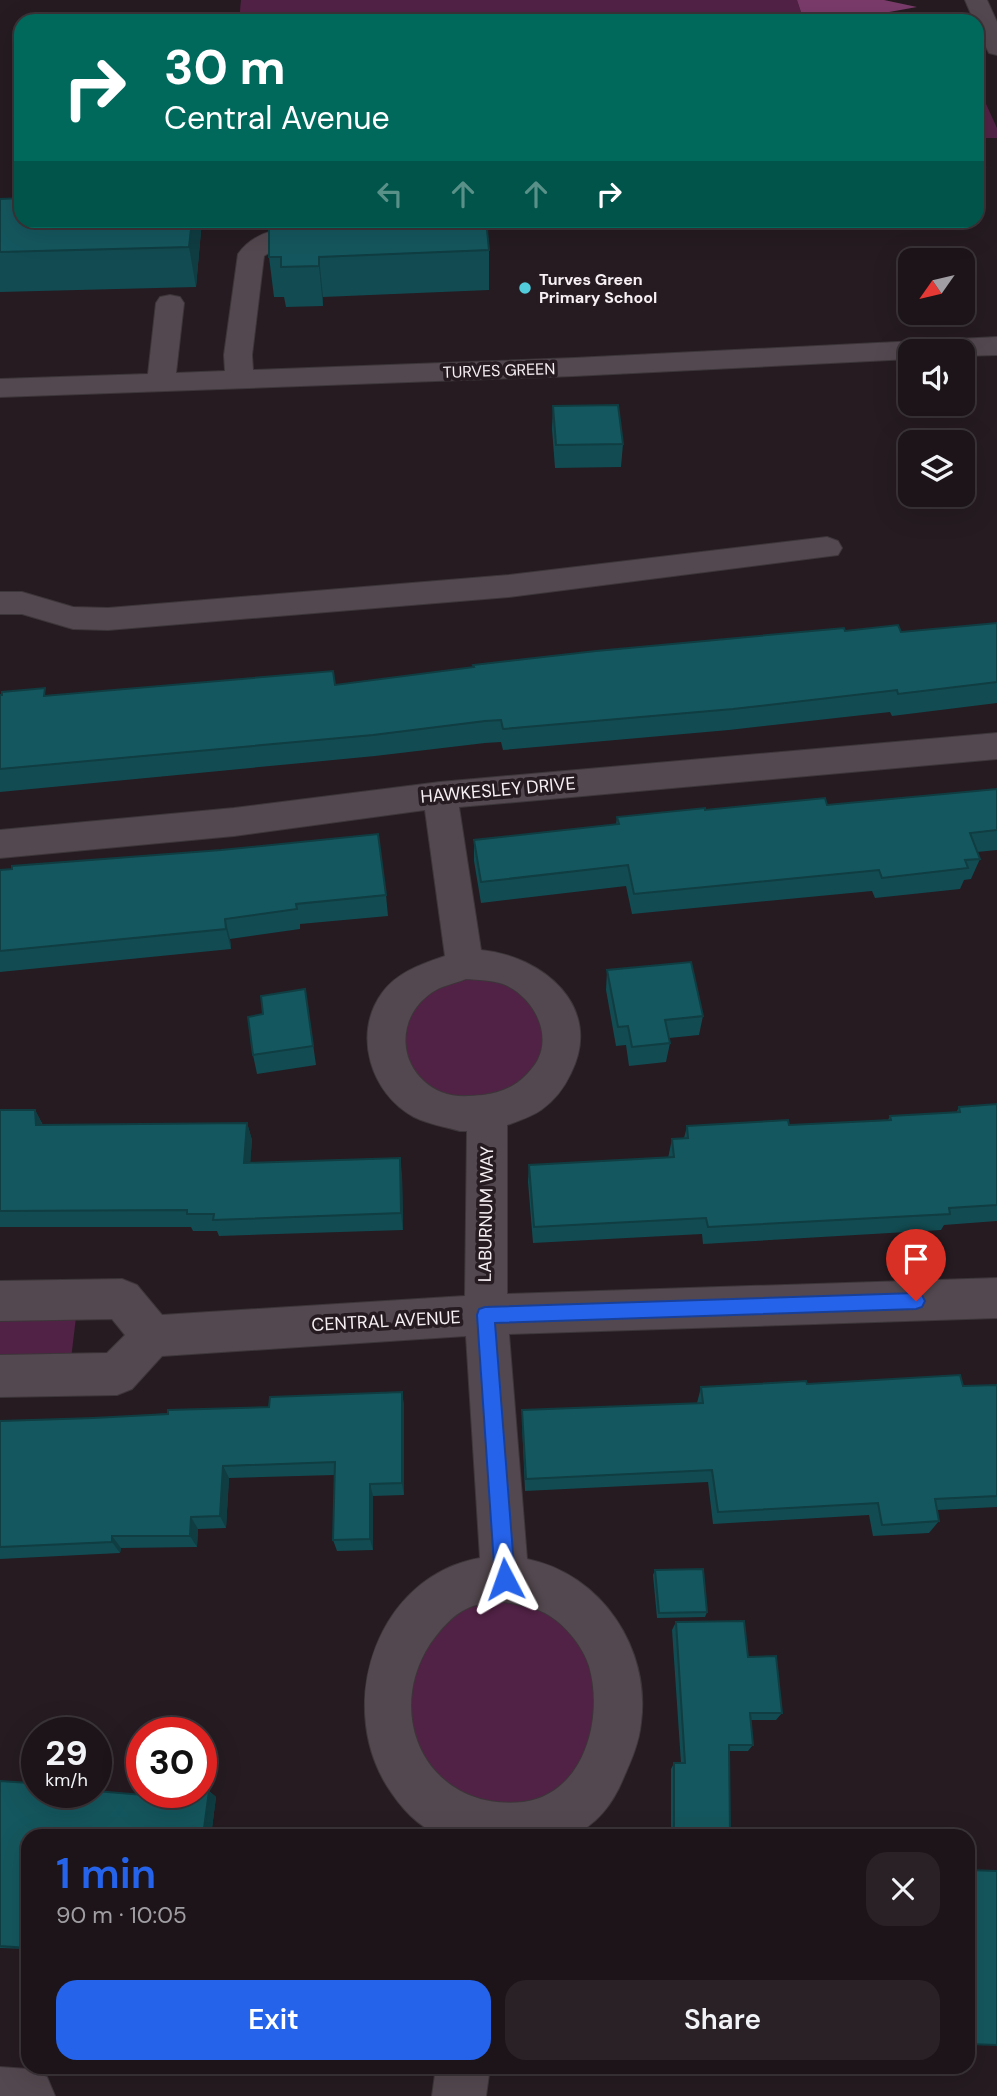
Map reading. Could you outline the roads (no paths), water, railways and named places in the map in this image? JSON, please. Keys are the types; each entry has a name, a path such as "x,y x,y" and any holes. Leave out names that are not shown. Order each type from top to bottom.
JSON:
{"street":[{"path":"984,18 997,48"},
{"path":"239,379 238,355 251,254 258,245 272,238 340,233"},
{"path":"161,382 170,303"},
{"name":"TURVES GREEN","path":"0,388 574,367 997,346"},
{"path":"0,603 22,603 73,618 108,619 509,586 827,548"},
{"name":"HAWKESLEY DRIVE","path":"0,844 234,822 440,795 997,746"},
{"path":"440,795 466,964"},
{"path":"466,964 495,965 513,972 544,993 558,1015 563,1040 557,1066 541,1088 517,1105 487,1114 458,1114 430,1106 407,1090 392,1070 384,1046 386,1022 397,1000 415,982 439,969 466,964"},
{"name":"LABURNUM WAY","path":"487,1114 485,1315 505,1579"},
{"name":"CENTRAL AVENUE","path":"152,1336 485,1315 997,1298"},
{"path":"0,1301 122,1299 152,1336 117,1374 0,1376"},
{"path":"485,1829 456,1819 420,1795 396,1758 385,1716 388,1673 405,1634 432,1603 467,1584 505,1579 541,1586 562,1597 572,1603 598,1631 615,1666 620,1704 614,1744 597,1780 570,1808 535,1825 516,1829"},
{"path":"459,2096 462,2074"},
{"path":"0,2094 28,2096"}],"place":[{"name":"Turves Green Primary School","path":"525,288"}]}
